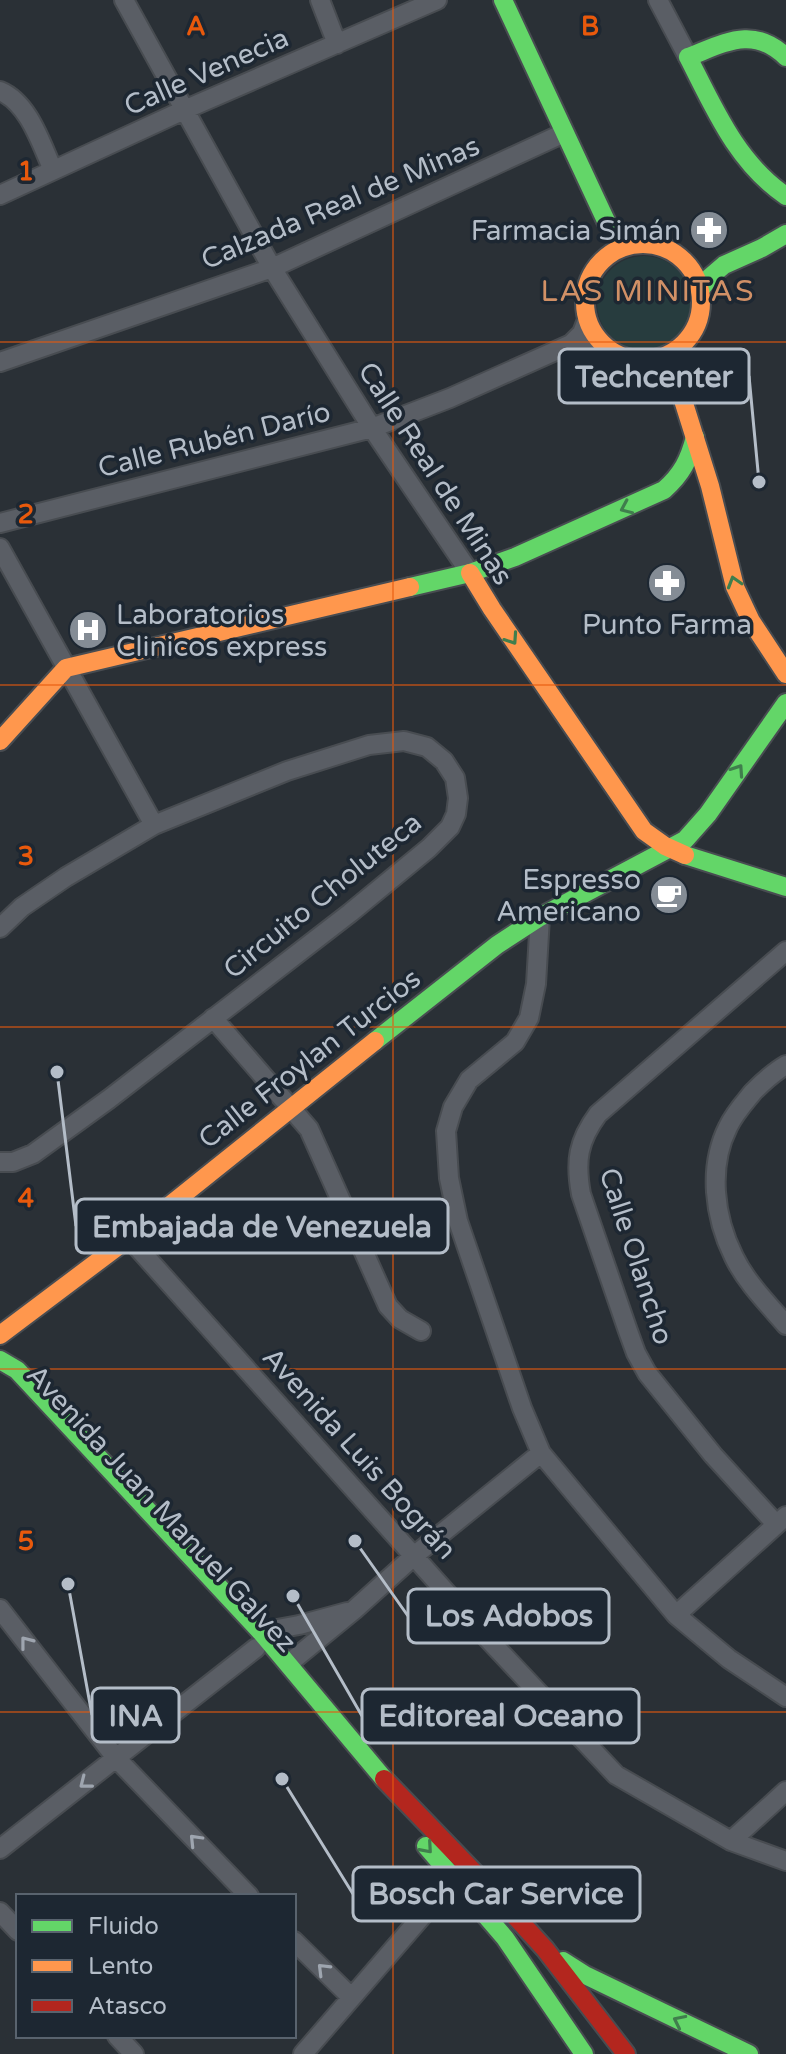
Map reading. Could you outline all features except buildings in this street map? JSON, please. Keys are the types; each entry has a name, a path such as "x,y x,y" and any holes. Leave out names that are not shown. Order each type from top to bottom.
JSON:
{"street":[{"name":"Calle Real de Minas","path":"124,0 272,268 372,428 644,831 670,850 786,887"},
{"path":"320,0 337,44"},
{"name":"Calle Venecia","path":"0,195 184,110 437,0"},
{"path":"503,0 607,223 619,237 638,244 662,247 684,260 703,266 724,265"},
{"path":"658,0 749,163 762,179 786,196"},
{"path":"688,57 744,38 758,38 771,43 786,57"},
{"path":"0,91 9,95 30,119 53,170"},
{"name":"Calzada Real de Minas","path":"0,362 272,268 564,133"},
{"path":"607,223 609,241 586,288 585,304 593,333 613,352 639,360 652,359 667,355 691,335 698,321 700,290 684,260"},
{"path":"700,290 724,265 786,234"},
{"path":"602,260 619,249 638,244"},
{"path":"571,344 582,333 587,320"},
{"name":"Calle Rubén Darío","path":"0,523 372,428 450,398 571,344 603,344"},
{"path":"680,347 677,381 716,509 735,587 751,621 786,674"},
{"path":"652,359 667,369 677,381"},
{"path":"664,490 688,465 695,437"},
{"path":"0,741 66,668 470,573 515,557 682,484 691,484 703,492 716,509"},
{"path":"0,548 154,825"},
{"name":"Calle Froylan Turcios","path":"0,1335 129,1238 497,945 540,917 670,850 692,834 786,703"},
{"name":"Circuito Choluteca","path":"0,928 22,907 66,877 154,825 287,771 369,745 404,741 427,747 444,761 455,778 458,798 456,814 450,827 429,848 109,1099 33,1154 13,1162 0,1162"},
{"path":"708,814 704,827 707,841 716,855 735,870"},
{"path":"540,917 536,984 529,1018 515,1042 469,1080 453,1107 446,1131 449,1178 458,1221 522,1408 541,1453 676,1615 729,1659 786,1697"},
{"name":"Calle Olancho","path":"781,1520 713,1455 647,1373 628,1331 581,1194 577,1173 579,1151 586,1131 598,1114 786,951"},
{"path":"213,1018 309,1129 388,1306 400,1319 421,1331"},
{"path":"786,1065 758,1086 729,1125 720,1146 716,1187 723,1232 735,1260 786,1325"},
{"name":"Avenida Luis Bográn","path":"129,1238 488,1639 616,1775 731,1841 786,1861"},
{"name":"Avenida Juan Manuel Galvez","path":"0,1360 17,1370 258,1640 505,1938 584,2054"},
{"name":"Avenida Juan Manuel Galvez","path":"0,1374 258,1640 288,1664 378,1772 545,1949 626,2054"},
{"path":"288,1664 541,1453"},
{"path":"676,1615 781,1520"},
{"path":"0,1609 116,1758 247,1894"},
{"path":"0,1849 258,1640 354,1610"},
{"path":"731,1841 786,1791"},
{"path":"303,2054 454,1879"},
{"path":"495,1894 519,1937 604,2054"},
{"path":"478,1907 519,1937"},
{"path":"0,1912 16,1929"},
{"path":"296,1943 351,1997"},
{"path":"545,1949 585,1975 749,2054"},
{"path":"119,2038 134,2054"}],"green space":[{"path":"644,256 662,260 677,270 687,285 691,303 687,321 677,336 662,346 644,350 626,346 611,336 601,321 597,303 601,285 611,270 626,260"}],"traffic: fast":[{"path":"503,0 607,223 619,237 638,244"},
{"path":"786,57 774,47 750,39 727,42 688,57 740,151 769,183 786,196"},
{"path":"700,290 724,265 786,234"},
{"path":"410,587 470,573 515,557 664,490 684,466 695,437"},
{"path":"375,1041 497,945 540,917 685,840 708,814 786,703"},
{"path":"685,855 786,887"},
{"path":"0,1360 17,1370 261,1632 384,1779"},
{"path":"426,1846 505,1938 584,2054"},
{"path":"563,1961 585,1975 749,2054"}],"traffic: slow":[{"path":"643,244 665,248 684,261 697,280 701,302 697,324 684,343 665,356 643,360 621,356 602,343 589,324 585,302 589,280 602,261 621,248 643,244"},
{"path":"680,347 677,381 710,486 735,587 751,621 786,674"},
{"path":"470,573 644,831 685,855"},
{"path":"0,741 66,668 410,587"},
{"path":"0,1335 129,1238 375,1041"}],"traffic: jam":[{"path":"384,1779 545,1949 626,2054"}],"place":[{"name":"Farmacia Simán","path":"709,230"},
{"name":"Techcenter","path":"759,482"},
{"name":"Punto Farma","path":"667,583"},
{"name":"Laboratorios Clinicos express","path":"88,630"},
{"name":"Espresso Americano","path":"669,895"},
{"name":"Embajada de Venezuela","path":"57,1072"},
{"name":"Los Adobos","path":"355,1541"},
{"name":"INA","path":"68,1584"},
{"name":"Editoreal Oceano","path":"293,1596"},
{"name":"Bosch Car Service","path":"282,1779"}],"district":[{"name":"LAS MINITAS","path":"648,291"}]}
